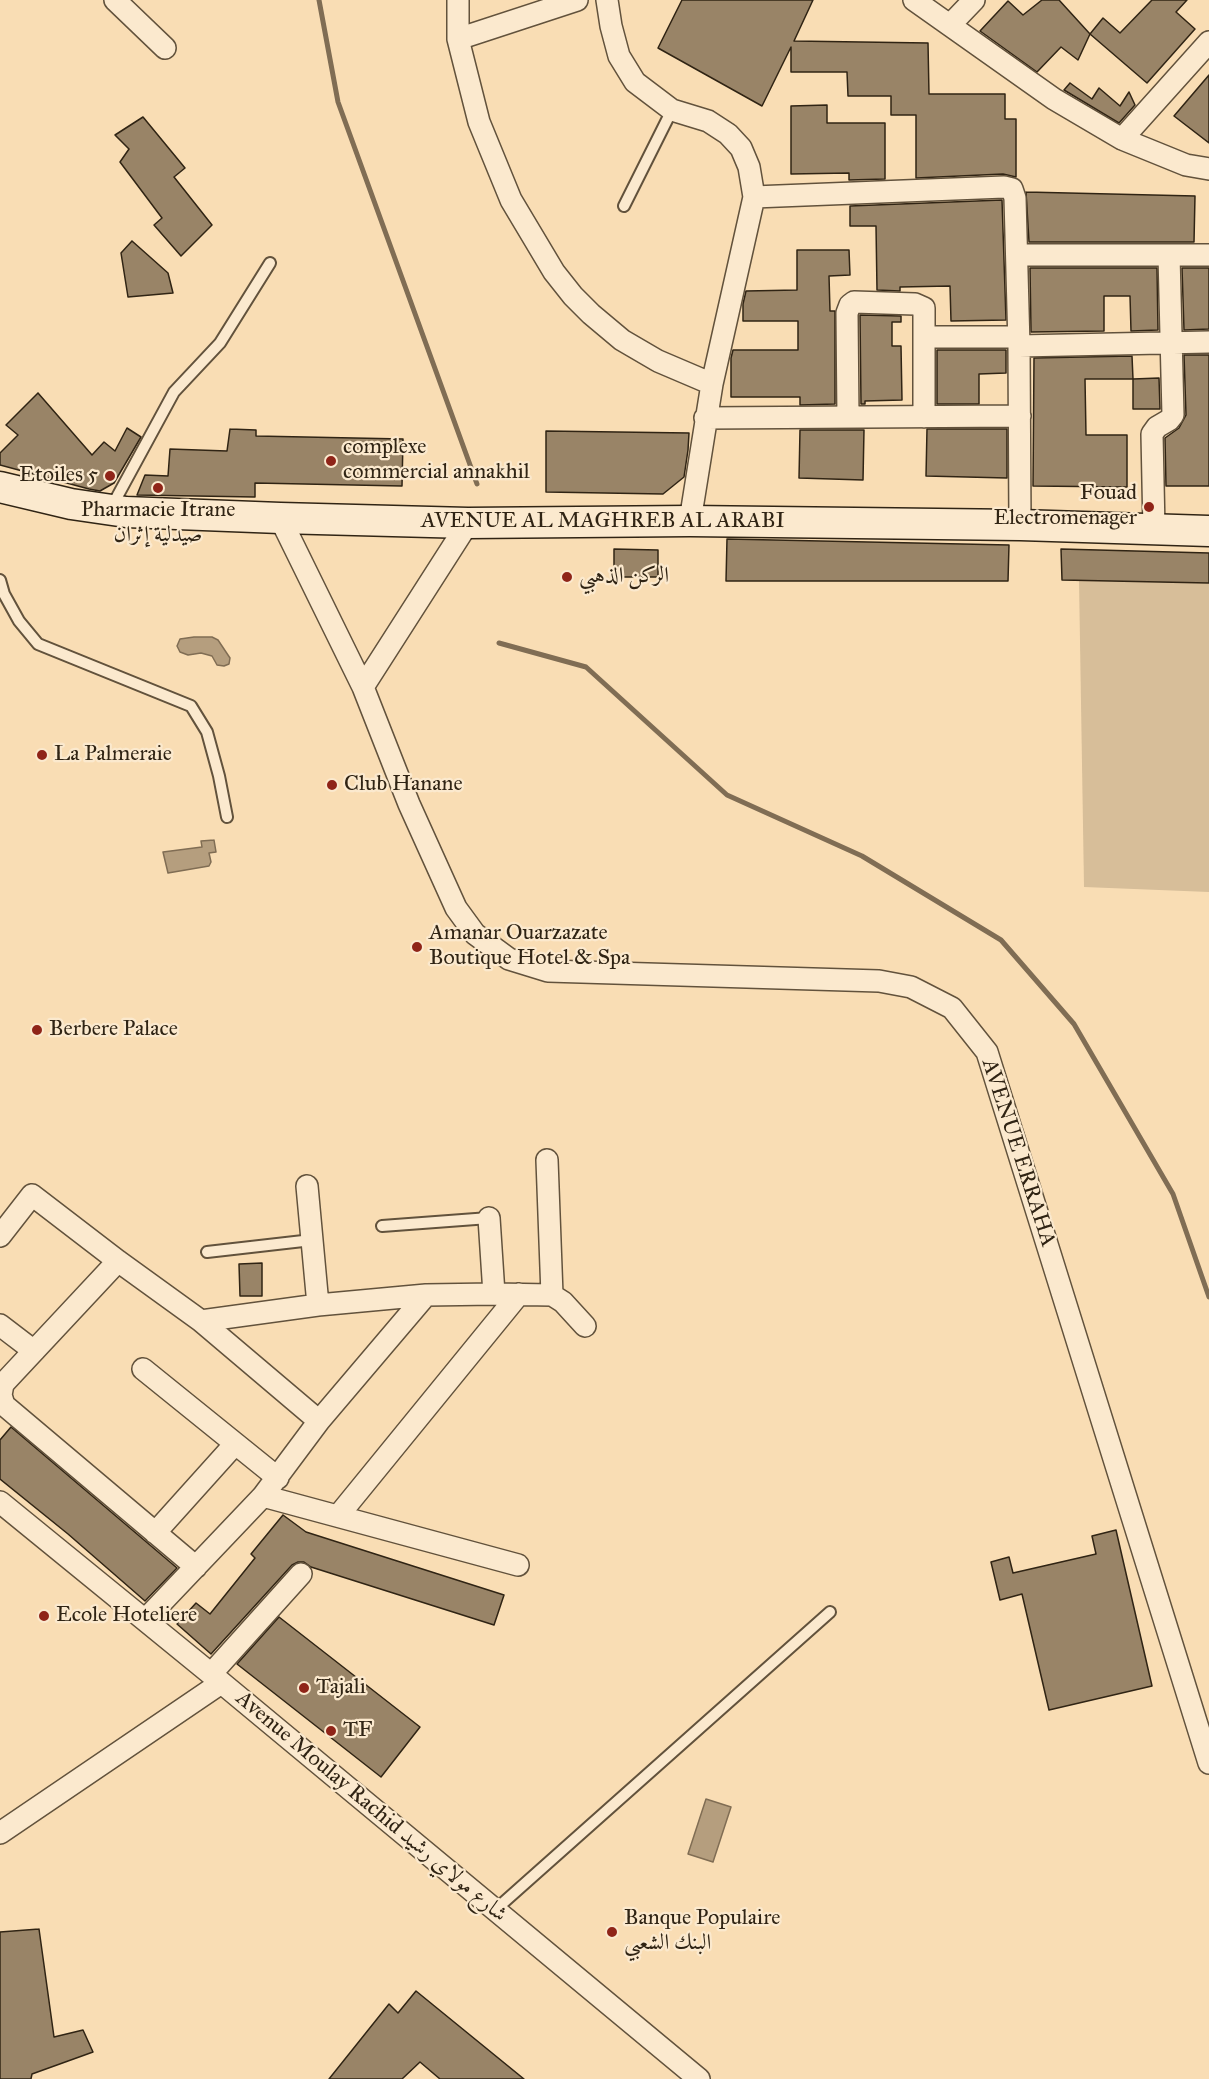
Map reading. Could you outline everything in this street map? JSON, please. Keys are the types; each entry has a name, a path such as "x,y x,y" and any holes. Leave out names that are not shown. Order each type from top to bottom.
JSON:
{"main road":[{"name":"AVENUE AL MAGHREB AL ARABI","path":"0,487 109,511 280,518 468,523 690,521 1020,525 1209,531"}],"street":[{"path":"116,0 165,48"},
{"path":"458,0 458,39 479,122 511,200 554,272 573,296 622,340 658,361 712,384"},
{"path":"458,39 577,0"},
{"path":"607,0 619,56 635,82 672,110 708,121 728,135 741,148 749,167 754,197 705,418 690,521"},
{"path":"914,0 1054,99 1122,139 1186,165 1209,169"},
{"path":"951,24 974,0"},
{"path":"1122,139 1209,42"},
{"path":"754,197 1009,188 1014,193 1019,342 1020,525"},
{"path":"1017,255 1209,255"},
{"path":"1154,530 1152,434 1157,427 1173,415 1169,255"},
{"path":"848,417 847,313 854,302 920,305 924,308 926,337 924,417"},
{"path":"926,337 1019,342 1209,342"},
{"path":"705,418 1020,416"},
{"name":"AVENUE ERRAHA","path":"280,518 363,687 409,804 456,909 475,934 509,959 548,971 879,981 911,987 952,1008 987,1052 1209,1763"},
{"path":"363,687 468,523"},
{"path":"547,1160 552,1295"},
{"path":"306,1186 318,1305"},
{"path":"0,1236 32,1195 118,1262 201,1321 319,1421"},
{"path":"489,1218 494,1293"},
{"path":"118,1262 3,1384 1,1395 4,1405 196,1567"},
{"path":"201,1321 318,1305 426,1295 494,1293 552,1295 563,1302 585,1326"},
{"path":"338,1516 519,1294"},
{"path":"145,1620 263,1496 319,1421 426,1295"},
{"path":"0,1325 34,1351"},
{"path":"143,1369 278,1478"},
{"path":"155,1533 235,1444"},
{"path":"263,1496 518,1565"},
{"path":"0,1502 216,1679 301,1574"},
{"name":"Avenue Moulay Rachid شارع مولاي رشيد","path":"0,1833 216,1679 699,2079"}],"lane":[{"path":"624,207 672,110"},
{"path":"109,511 165,405 184,380 220,343 270,263"},
{"path":"0,580 4,594 19,621 38,644 191,706 207,732 227,818"},
{"path":"382,1226 489,1218"},
{"path":"207,1252 312,1240"},
{"path":"495,1910 830,1612"}],"shaded area":[{"path":"1079,580 1209,583 1209,892 1084,887"},
{"path":"212,637 218,640 230,658 229,664 217,665 212,656 201,653 188,655 180,652 177,646 180,639"},
{"path":"214,840 216,852 209,853 211,862 209,866 168,873 163,852 202,847 201,841"},
{"path":"706,1799 731,1807 713,1862 688,1854"}],"building":[{"path":"682,0 813,0 794,41 928,43 929,94 1005,94 1005,119 1016,119 1016,177 1003,174 916,178 916,115 891,115 891,96 848,96 847,72 791,72 791,47 762,106 658,48"},
{"path":"1042,0 1059,0 1090,34 1078,60 1061,47 1037,72 980,31 1008,1 1023,15"},
{"path":"1152,0 1187,0 1176,12 1195,29 1147,83 1090,34 1103,18 1120,33"},
{"path":"1209,75 1209,143 1174,116"},
{"path":"1070,83 1092,99 1099,88 1120,106 1129,92 1135,105 1119,123 1064,90"},
{"path":"827,105 827,123 885,123 885,179 849,180 849,173 791,174 791,106"},
{"path":"143,117 185,168 174,177 212,225 181,256 154,225 162,218 120,162 129,149 115,135"},
{"path":"1026,192 1195,196 1194,242 1029,242"},
{"path":"1002,200 1006,320 951,321 950,286 900,287 900,291 877,290 876,226 850,226 850,206"},
{"path":"132,241 168,273 173,293 128,297 121,253"},
{"path":"797,250 849,250 850,275 829,276 830,311 835,311 835,404 800,405 800,397 731,397 733,350 798,350 798,321 743,321 746,291 797,290"},
{"path":"1030,268 1157,268 1158,330 1131,331 1130,296 1104,296 1104,331 1031,332"},
{"path":"1182,268 1209,268 1209,329 1184,330"},
{"path":"860,315 901,316 901,322 892,322 892,346 901,346 902,400 865,401 865,404 861,404"},
{"path":"937,350 1006,350 1006,373 979,374 979,404 937,404"},
{"path":"1184,355 1209,355 1209,486 1166,486 1165,438 1179,428 1186,415"},
{"path":"1132,356 1133,379 1085,379 1086,435 1127,435 1127,487 1033,486 1034,358"},
{"path":"1159,378 1160,409 1133,409 1133,379"},
{"path":"38,393 92,455 104,442 115,451 127,428 141,437 114,483 100,491 0,465 0,453 18,435 6,425"},
{"path":"230,429 256,430 256,436 403,439 402,486 255,483 255,497 137,495 145,475 168,476 170,449 227,451"},
{"path":"927,429 1007,429 1007,478 926,476"},
{"path":"800,430 864,430 863,480 799,478"},
{"path":"546,431 689,433 684,477 663,494 546,492"},
{"path":"727,539 1009,545 1008,581 726,581"},
{"path":"614,549 658,550 658,577 614,577"},
{"path":"1061,549 1209,553 1209,583 1062,580"},
{"path":"262,1263 262,1296 240,1296 239,1264"},
{"path":"11,1427 177,1568 145,1601 0,1479 0,1440"},
{"path":"283,1515 306,1532 504,1595 494,1625 311,1567 304,1562 298,1562 292,1565 211,1654 177,1624 196,1603 210,1614 255,1558 251,1554"},
{"path":"1116,1530 1152,1686 1049,1710 1022,1594 1000,1600 991,1562 1009,1557 1013,1573 1096,1554 1092,1536"},
{"path":"279,1617 420,1727 381,1777 237,1664"},
{"path":"39,1929 54,2037 83,2030 93,2052 32,2074 31,2079 0,2079 0,1932"},
{"path":"416,1991 524,2079 440,2079 420,2062 402,2079 329,2079 389,2004 398,2013"}],"waterway":[{"path":"319,0 338,102 477,484"},
{"path":"499,643 586,667 727,795 862,856 1001,940 1074,1024 1173,1194 1209,1297"}],"place":[{"name":"complexe commercial annakhil","path":"331,461"},
{"name":"Etoiles 5","path":"110,476"},
{"name":"Pharmacie Itrane صيدلية إثران","path":"158,488"},
{"name":"Fouad Electromenager","path":"1149,507"},
{"name":"الركن الذهبي","path":"567,577"},
{"name":"La Palmeraie","path":"42,755"},
{"name":"Club Hanane","path":"332,785"},
{"name":"Amanar Ouarzazate Boutique Hotel & Spa","path":"417,947"},
{"name":"Berbere Palace","path":"37,1030"},
{"name":"Ecole Hoteliere","path":"44,1616"},
{"name":"Tajali","path":"304,1688"},
{"name":"TF","path":"331,1731"},
{"name":"Banque Populaire البنك الشعبي","path":"612,1932"}]}
